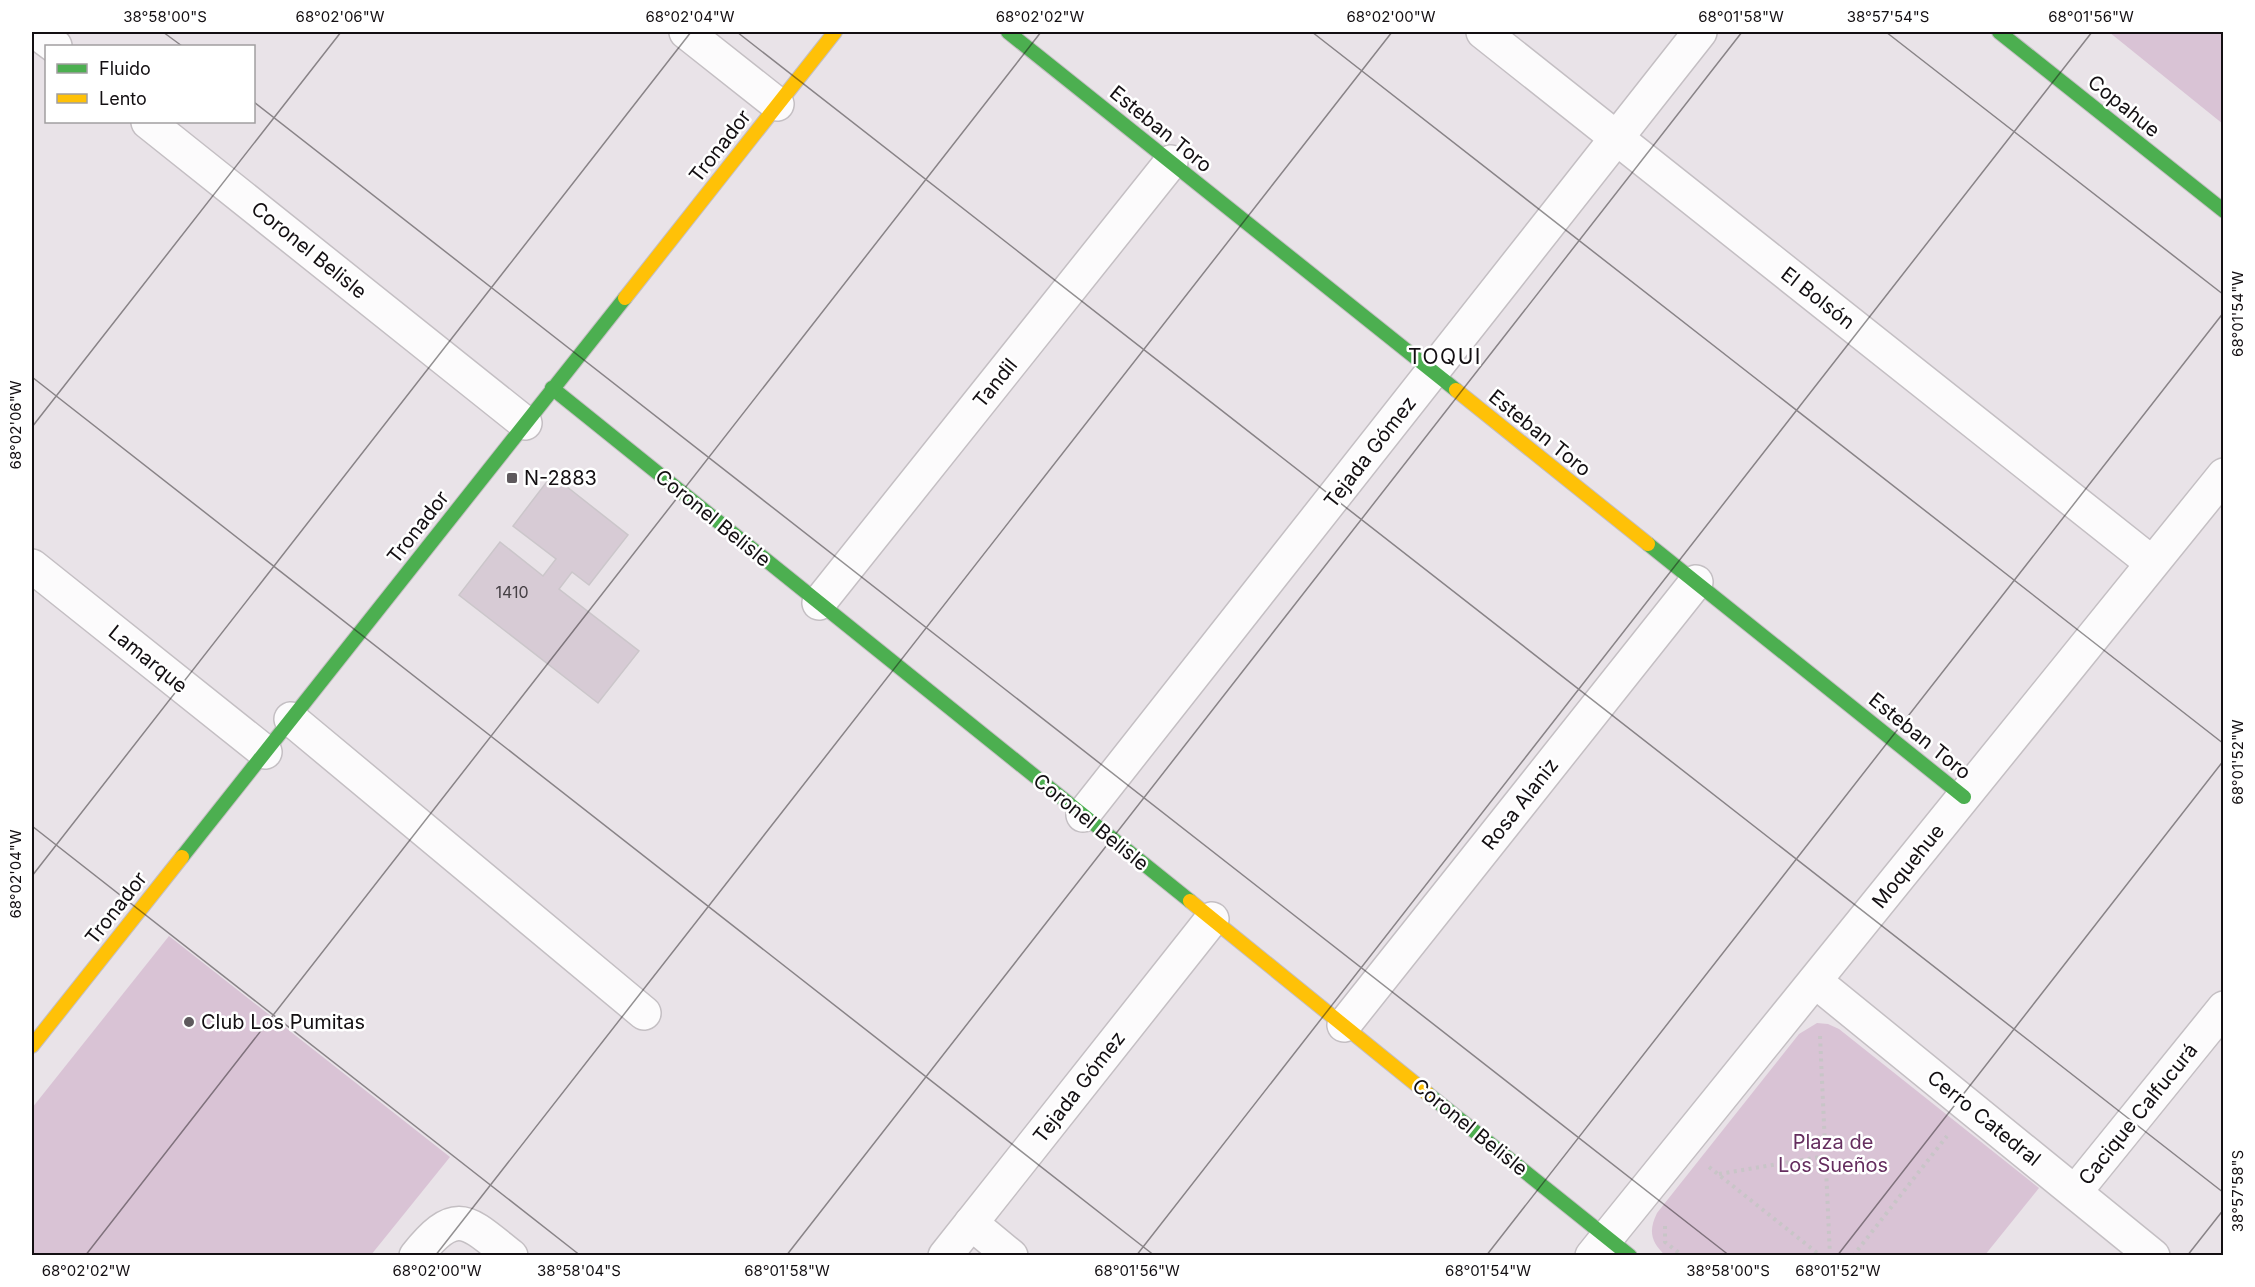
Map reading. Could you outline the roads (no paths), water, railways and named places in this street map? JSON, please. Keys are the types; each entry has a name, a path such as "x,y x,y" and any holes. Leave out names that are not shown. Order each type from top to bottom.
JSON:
{"street":[{"path":"36,32 54,45"},
{"path":"686,32 777,104"},
{"name":"Tronador","path":"32,1046 835,32"},
{"name":"Esteban Toro","path":"1008,32 1964,797"},
{"name":"El Bolsón","path":"1484,32 2152,563"},
{"name":"Tejada Gómez","path":"1083,815 1701,32"},
{"name":"Copahue","path":"2000,32 2223,211"},
{"name":"Coronel Belisle","path":"149,123 525,423"},
{"name":"Tandil","path":"819,603 1171,162"},
{"name":"Coronel Belisle","path":"552,388 1344,1025 1610,1249"},
{"name":"Moquehue","path":"1610,1249 1815,981 2223,475"},
{"name":"Lamarque","path":"32,566 265,752"},
{"name":"Rosa Alaniz","path":"1344,1025 1696,582"},
{"path":"291,719 644,1013"},
{"name":"Tejada Gómez","path":"945,1256 1212,919"},
{"name":"Cerro Catedral","path":"1815,981 2153,1256"},
{"name":"Cacique Calfucurá","path":"2075,1192 2223,1008"},
{"path":"416,1256 441,1228 454,1222 468,1224 512,1256"},
{"path":"971,1223 1011,1256"}],"place":[{"name":"N-2883","path":"512,478"},
{"name":"Club Los Pumitas","path":"189,1022"}],"district":[{"name":"TOQUI","path":"1445,357"}],"park label":[{"name":"Plaza de Los Sueños","path":"1833,1154"}]}
